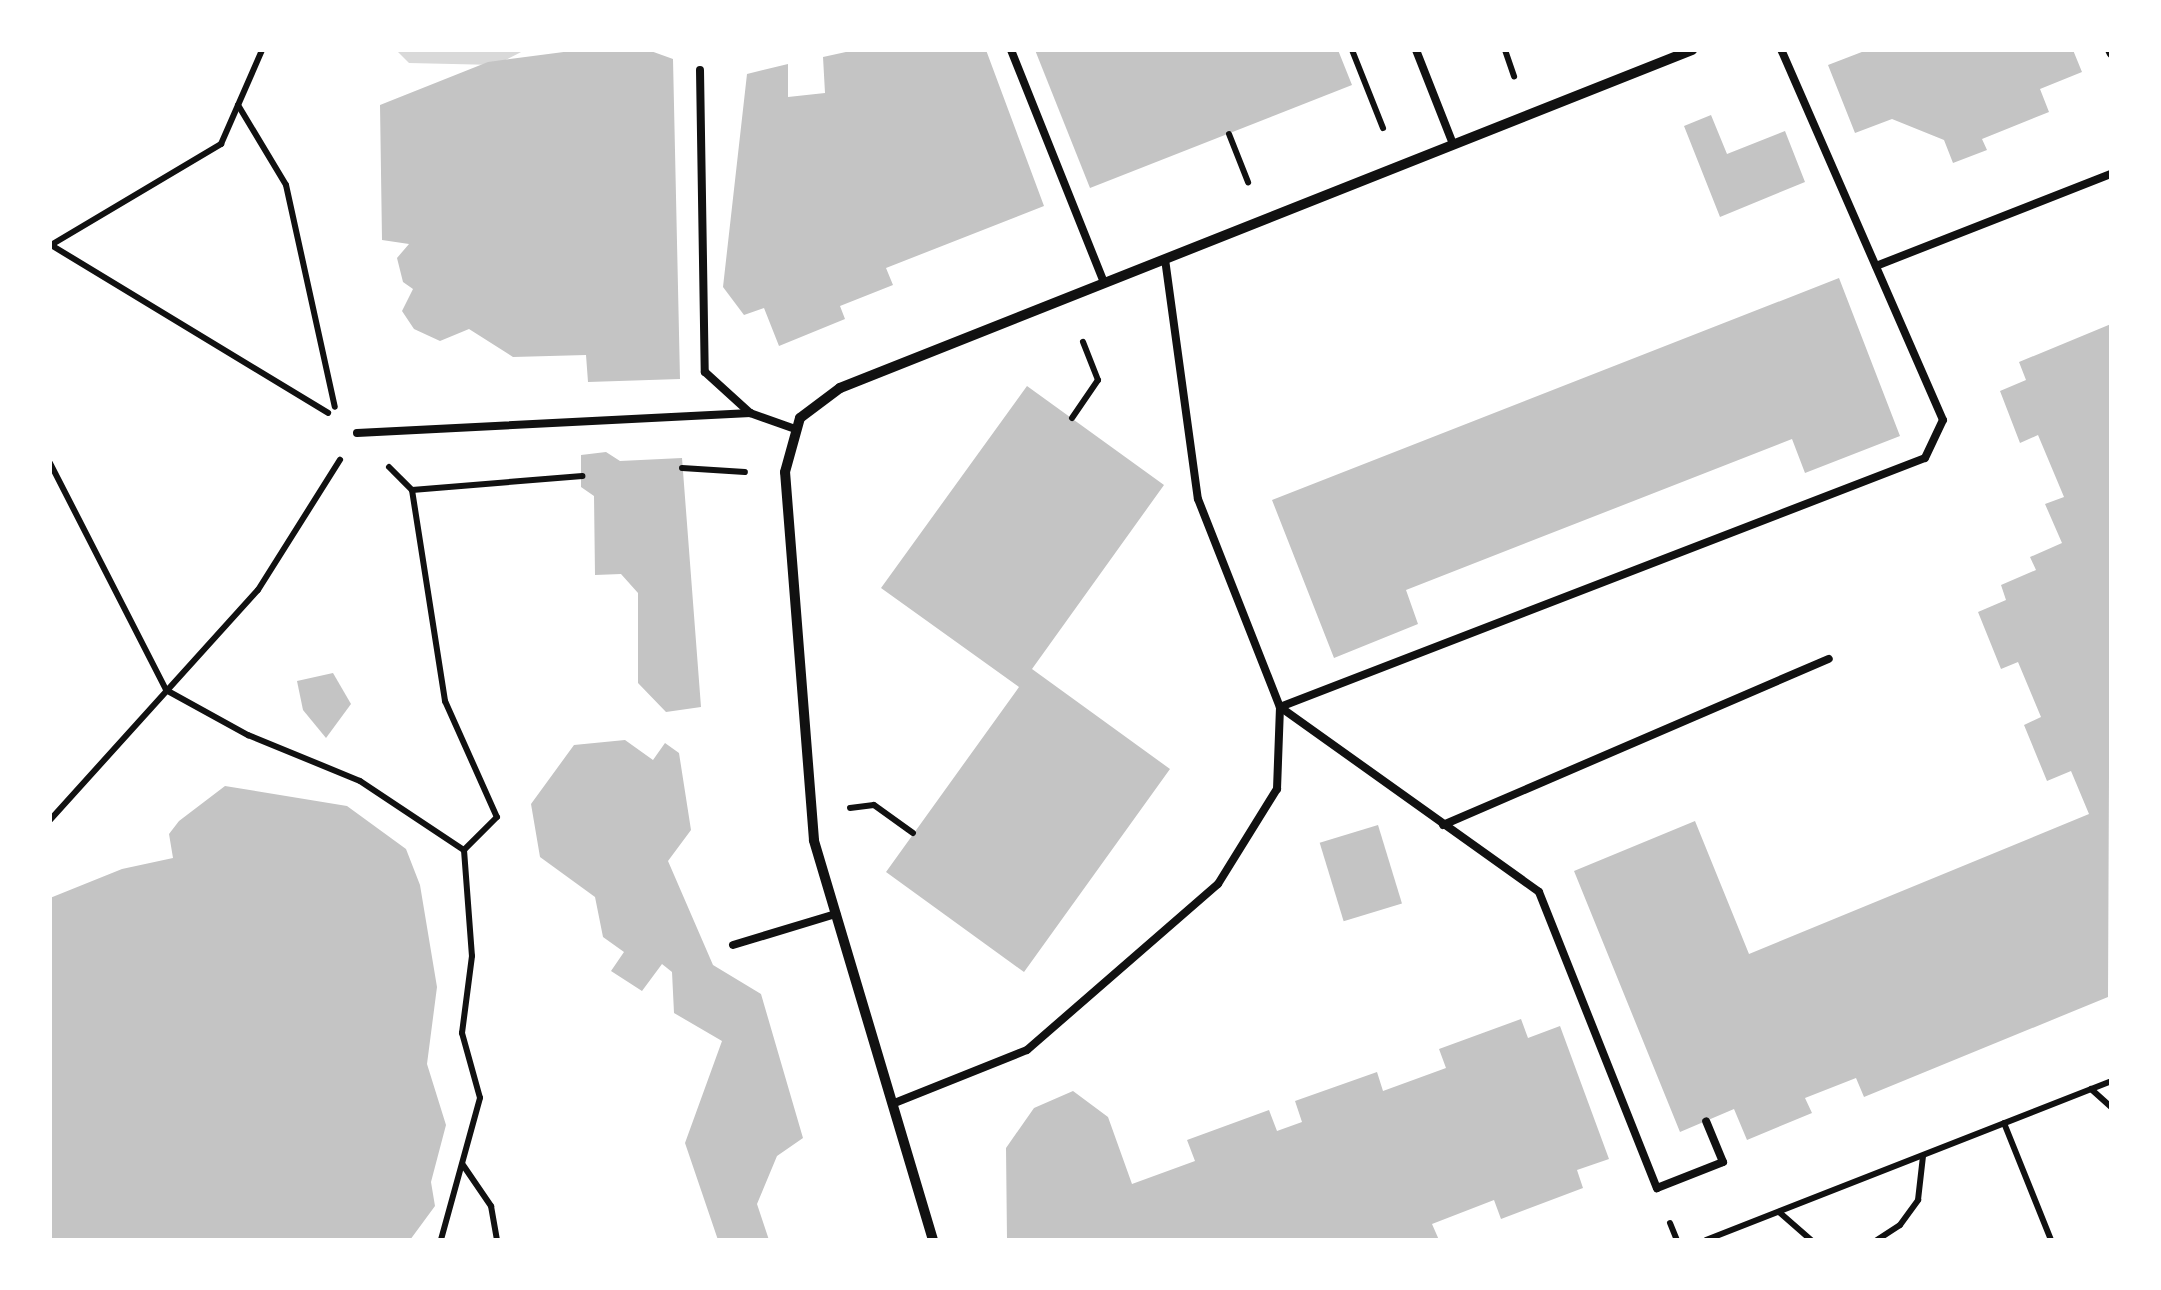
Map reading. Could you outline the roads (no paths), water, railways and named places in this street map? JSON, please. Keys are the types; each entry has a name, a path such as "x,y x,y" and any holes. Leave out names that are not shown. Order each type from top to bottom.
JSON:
{"street":[{"path":"933,1240 814,840 792,625 785,472 794,429 816,400 840,388 1692,50"}],"lane":[{"path":"1011,50 1104,283"},
{"path":"1416,50 1453,144"},
{"path":"1280,707 1925,458 1943,420 1781,50"},
{"path":"700,70 704,372 750,413 794,429"},
{"path":"1876,266 2111,174"},
{"path":"892,1104 1026,1050 1218,884 1277,789 1280,707 1198,499 1165,260"},
{"path":"356,433 750,413"},
{"path":"1443,825 1829,660"},
{"path":"1280,707 1539,892 1656,1188 1723,1162 1706,1121"},
{"path":"732,945 836,914"}]}
